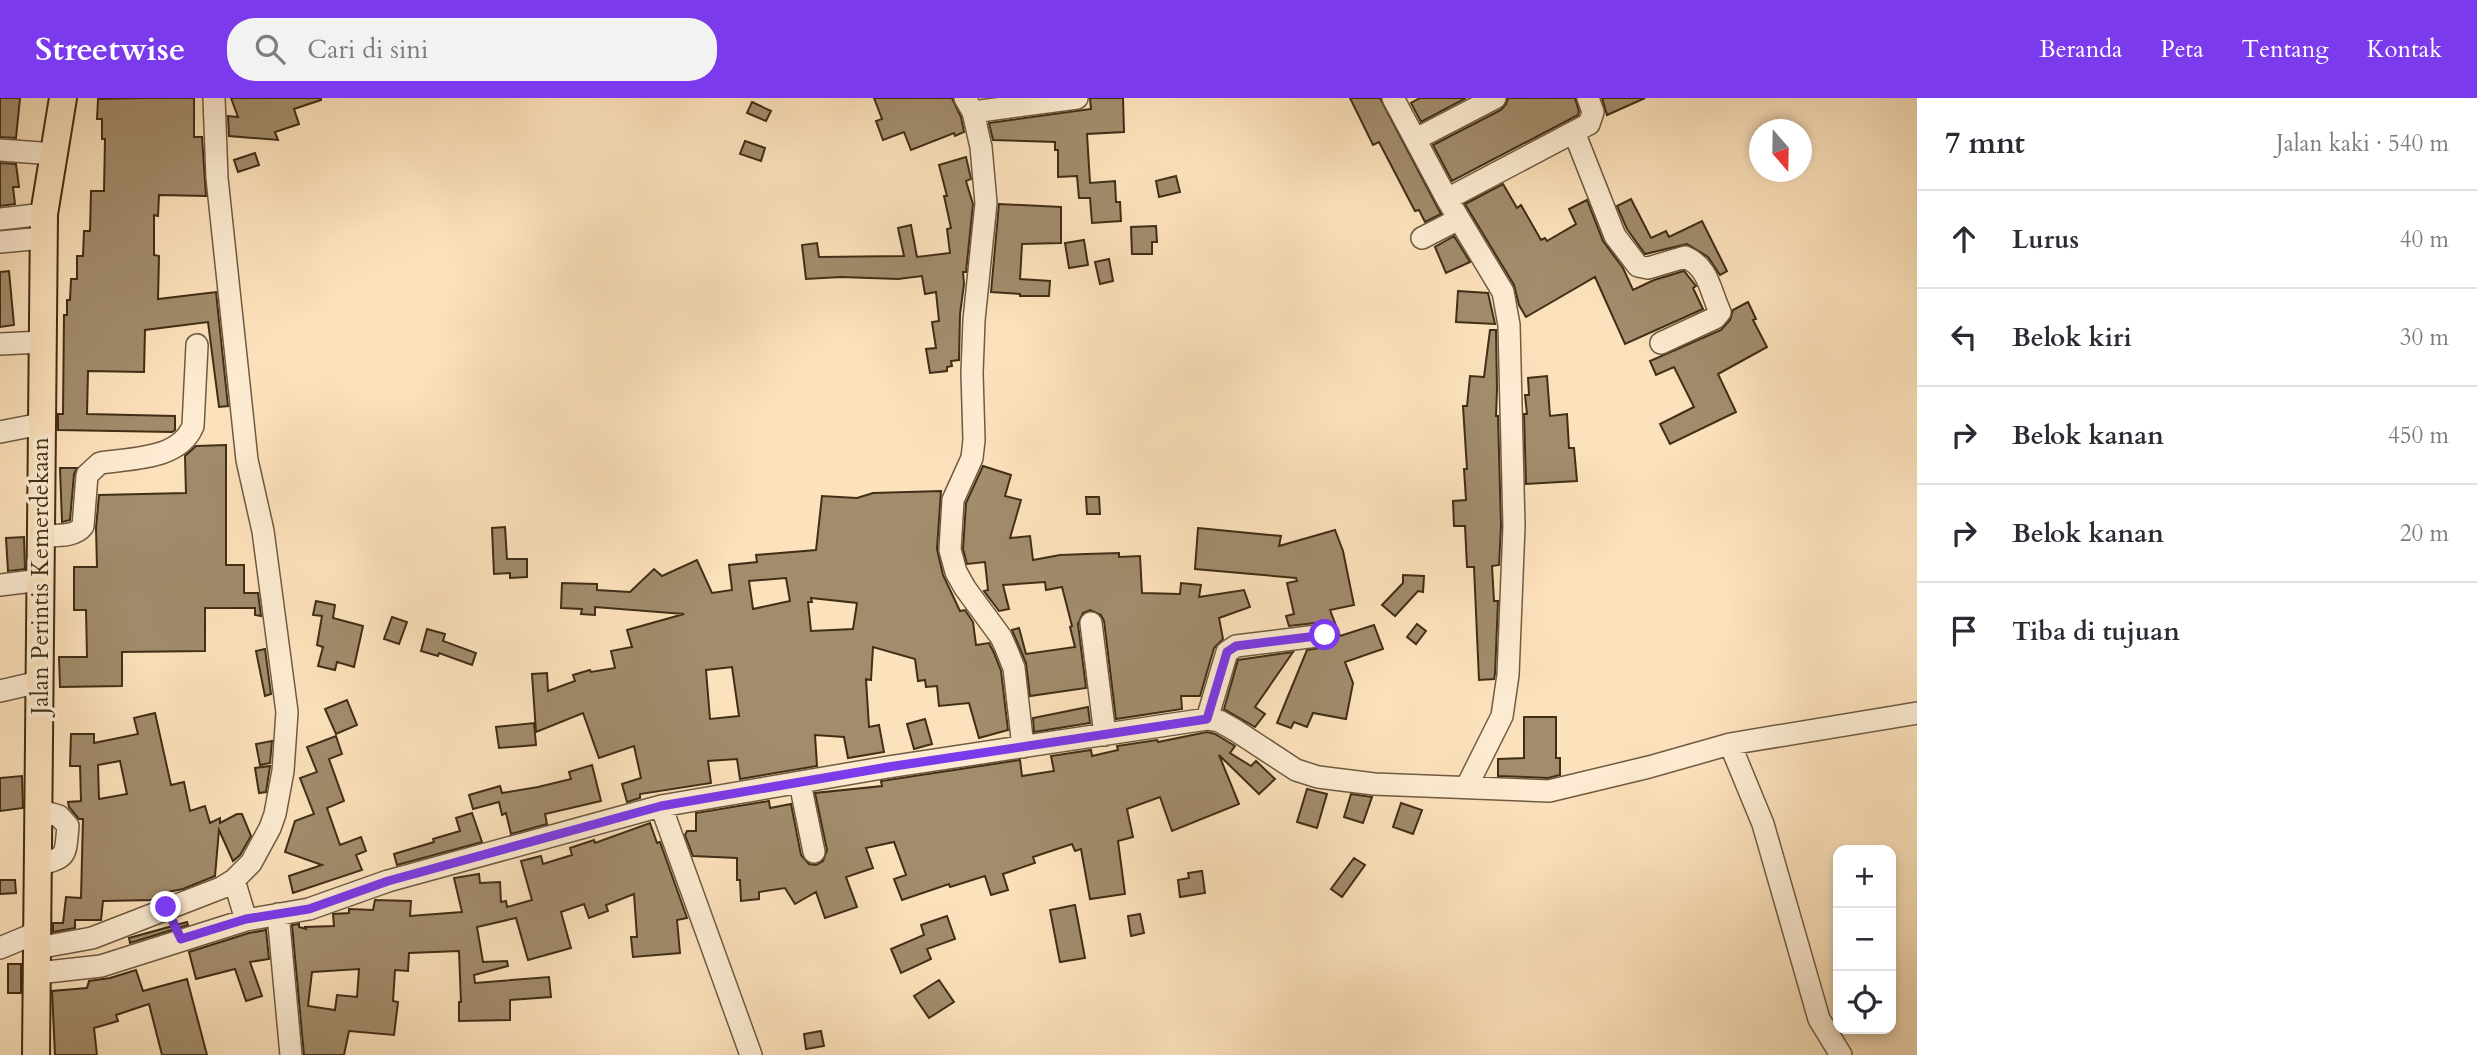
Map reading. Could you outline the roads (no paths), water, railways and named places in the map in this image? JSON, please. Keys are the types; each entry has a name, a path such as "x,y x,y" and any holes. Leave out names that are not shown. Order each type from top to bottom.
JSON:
{"main road":[{"name":"Jalan Perintis Kemerdekaan","path":"36,1055 44,226 63,98"}],"street":[{"path":"37,951 92,938 166,907 213,892 234,880 257,853 275,814 283,771 287,712 263,530 247,460 217,177 214,98"},
{"path":"1023,747 1014,668 1001,637 965,589 956,572 950,551 953,500 972,458 974,440 974,333 986,203 982,158 969,105 1077,98"},
{"path":"1393,98 1447,199 1503,292 1509,325 1514,526 1508,675 1502,716 1467,786"},
{"path":"1416,139 1495,98"},
{"path":"1447,199 1589,124 1593,118 1588,98"},
{"path":"1574,132 1615,236 1638,266 1648,268 1685,257 1695,261 1707,275 1720,312 1715,318 1661,343"},
{"path":"0,150 54,155"},
{"path":"0,219 44,226"},
{"path":"1422,238 1459,219"},
{"path":"0,242 44,226"},
{"path":"0,345 42,342"},
{"path":"40,536 74,534 83,526 87,475 92,468 100,463 170,451 189,437 193,426 197,345"},
{"path":"0,432 41,424"},
{"path":"0,585 40,580"},
{"path":"1091,623 1105,734"},
{"path":"1207,719 1227,652 1236,646 1325,635"},
{"path":"0,691 40,682"},
{"path":"0,948 37,951 83,970 101,967 246,919 309,909 388,881 661,806 1207,719 1219,721 1296,770 1318,777 1374,784 1549,791 1730,744 1917,713"},
{"path":"1730,744 1763,824 1819,1020 1841,1055"},
{"path":"800,783 814,852"},
{"path":"661,806 751,1055"},
{"path":"234,880 246,919"},
{"path":"166,907 181,939"},
{"path":"278,914 291,1055"}]}
